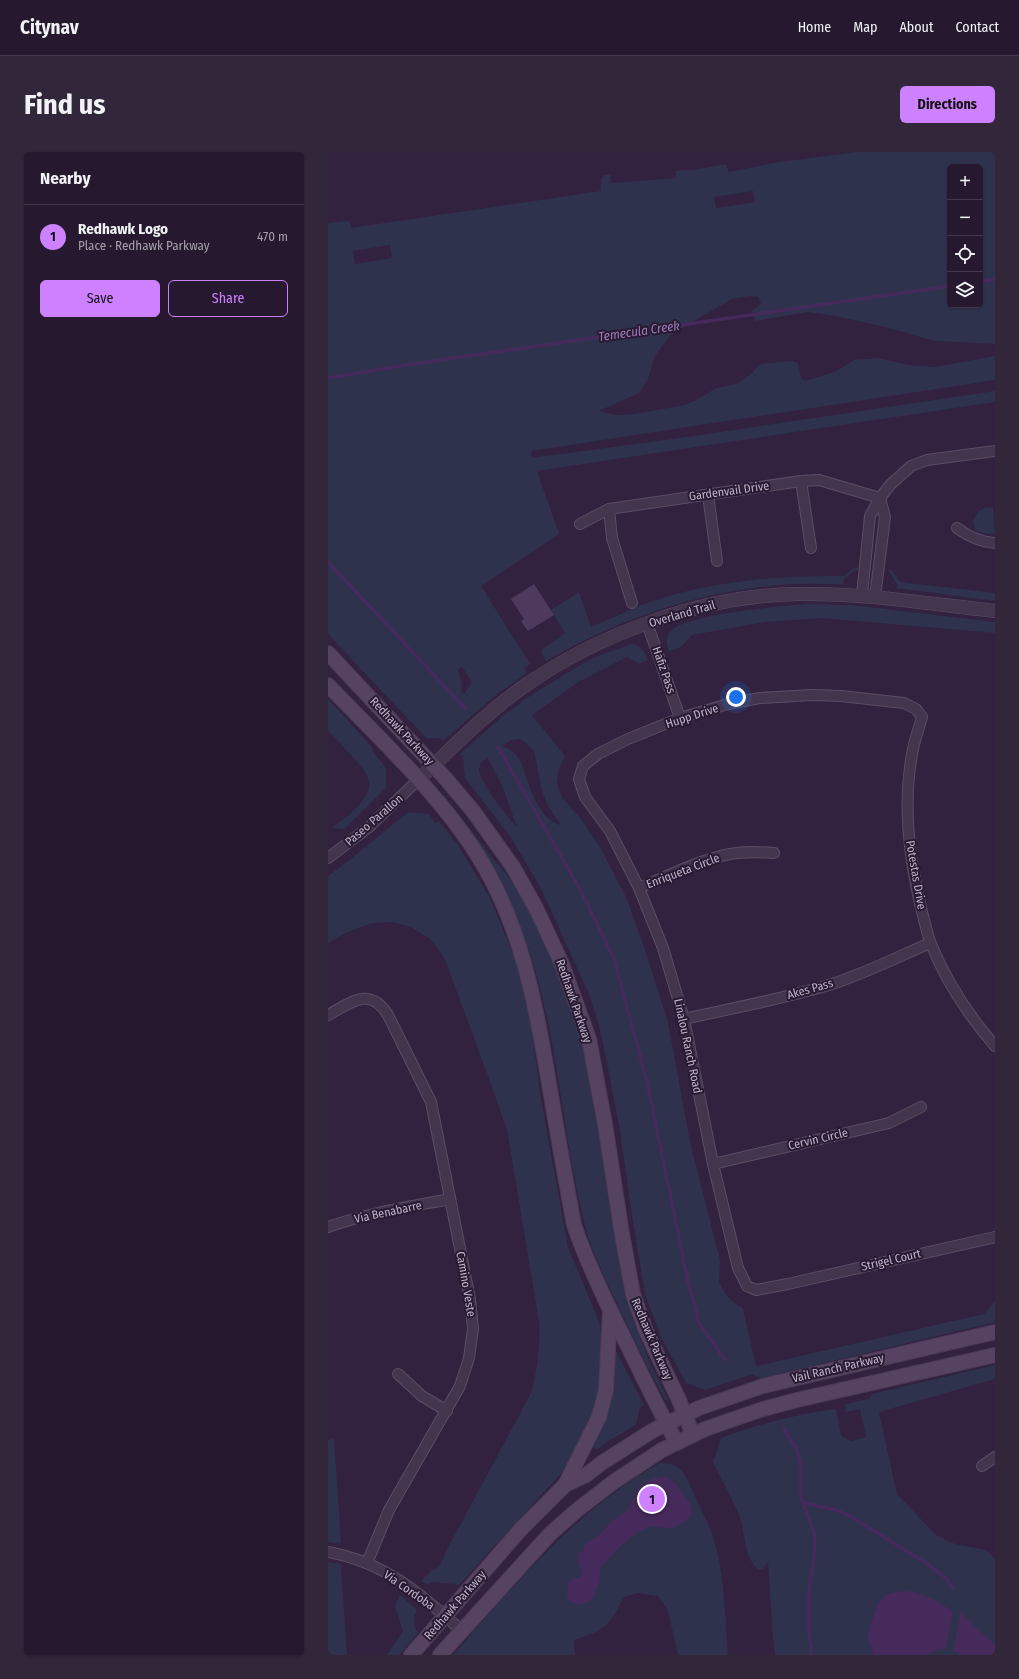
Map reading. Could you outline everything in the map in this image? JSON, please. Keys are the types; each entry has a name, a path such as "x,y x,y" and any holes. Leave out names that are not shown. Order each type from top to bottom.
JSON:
{"main road":[{"name":"Redhawk Parkway","path":"328,654 434,765 473,811 513,867 536,908 562,964 589,1039 605,1124 633,1294 646,1331 693,1435 662,1450 612,1483 576,1511 550,1534 440,1655"},
{"name":"Redhawk Parkway","path":"328,685 431,794 473,848 495,887 515,931 530,979 574,1225 582,1250 610,1311 677,1443"},
{"path":"565,1485 599,1417 606,1390 610,1311"},
{"name":"Vail Ranch Parkway","path":"685,1415 699,1408 763,1386 995,1332"},
{"name":"Vail Ranch Parkway","path":"693,1435 763,1409 995,1355"},
{"name":"Redhawk Parkway","path":"411,1655 521,1529 565,1485 586,1475 603,1462 685,1415"}],"street":[{"path":"869,596 870,516 880,498 899,476 916,464 927,460 995,451"},
{"name":"Gardenvail Drive","path":"580,524 609,509 801,481 819,480 880,498"},
{"path":"801,481 811,548"},
{"path":"708,495 717,561"},
{"path":"869,596 884,517 880,498"},
{"path":"609,509 612,538 632,603"},
{"path":"957,528 968,536 983,542 995,543"},
{"name":"Overland Trail","path":"418,780 482,720 537,678 598,644 647,623 710,605 764,596 798,594 869,596 995,611"},
{"name":"Hafiz Pass","path":"647,623 680,718"},
{"name":"Hupp Drive","path":"579,779 583,766 598,754 680,718 728,704 760,698 812,695 840,696 895,702"},
{"name":"Potestas Drive","path":"895,702 904,703 916,709 922,717 913,749 908,784 907,815 915,878 930,943 954,988 978,1026 995,1046"},
{"name":"Linalou Ranch Road","path":"579,779 585,797 610,831 639,888 663,948 684,1019 713,1164 738,1268 742,1278 747,1286 756,1290 788,1284"},
{"name":"Paseo Parallon","path":"330,853 369,827 418,780"},
{"name":"Enriqueta Circle","path":"639,888 706,861 730,854 755,852 774,853"},
{"name":"Akes Pass","path":"684,1019 833,983 877,967 930,943"},
{"name":"Camino Veste","path":"328,1014 364,998 374,999 382,1005 430,1102 436,1124 470,1300 473,1329 469,1358 460,1386 389,1510 367,1563"},
{"name":"Cervin Circle","path":"713,1164 888,1123 921,1107"},
{"name":"Via Benabarre","path":"328,1227 378,1212 450,1199"},
{"name":"Strigel Court","path":"788,1284 995,1237"},
{"path":"398,1374 422,1396 447,1411"},
{"path":"982,1466 995,1457"},
{"name":"Via Cordoba","path":"328,1552 367,1563 399,1580 424,1597 462,1631"}],"shaded area":[{"path":"857,152 995,152 995,344 935,341 885,327 836,316 808,312 755,321 752,311 761,303 758,297 749,296 732,299 670,335 655,356 648,379 639,393 599,411 615,415 634,414 685,405 716,388 737,384 750,375 760,364 792,361 798,363 801,378 805,381 835,372 854,360 877,358 909,365 935,367 995,356 995,380 531,451 532,458 687,437 995,391 995,402 537,471 559,534 481,586 530,664 524,668 527,673 497,694 443,741 440,738 426,738 328,634 328,223 345,221 350,222 351,228 601,191 601,179 604,175 610,175 611,183 676,178 676,171 699,169 726,164 729,172 779,162","holes":["753,191 755,202 716,208 714,197","390,245 392,258 355,264 353,251","462,667 472,682 464,694 461,691 462,684 458,670"]},
{"path":"986,507 993,508 995,534 981,533 975,530 973,521 978,512"},
{"path":"855,567 859,568 858,570 855,570 844,579 843,584 791,584 726,592 664,608 634,619 604,631 546,661 541,652 542,649 565,633 551,610 579,592 591,627 650,602 697,589 721,584 770,578 844,576"},
{"path":"888,570 891,570 901,582 995,593 995,601 896,588 897,584"},
{"path":"808,604 851,605 995,622 995,633 822,618 766,622 692,635 681,647 669,651 668,648 667,638 669,633 680,625 695,620 735,612"},
{"path":"631,644 642,649 648,660 639,664 627,657 580,681 532,715 565,756 559,768 557,783 563,799 582,820 601,849 626,897 644,947 668,1022 690,1142 720,1260 719,1282 725,1293 732,1301 743,1309 756,1366 984,1314 995,1301 995,1322 762,1378 753,1374 705,1390 686,1383 660,1335 645,1294 620,1131 598,1022 589,994 540,887 510,836 465,778 463,757 460,754 503,716 525,699 580,665 598,656","holes":["521,739 534,751 542,791 548,806 561,825 550,820 541,810 531,791 523,767 517,756 508,748 502,746 511,740","487,757 501,783 517,827 507,816 480,775 480,766"]},
{"path":"328,699 372,747 374,754 386,767 386,788 344,829 331,828 348,816 364,799 369,786 369,780 357,762 328,731"},
{"path":"442,795 444,795 513,882 534,919 558,969 584,1048 624,1285 634,1323 650,1363 668,1401 665,1400 632,1336 601,1269 590,1241 576,1186 545,1011 537,976 526,942 510,901 490,861 470,831 449,806"},
{"path":"408,812 429,814 435,823 439,821 458,845 490,898 514,956 528,998 540,1093 568,1247 599,1322 604,1346 604,1369 595,1409 581,1444 566,1468 458,1586 455,1584 431,1582 428,1585 421,1581 431,1571 439,1567 531,1393 538,1357 539,1321 507,1130 444,957 430,939 411,927 392,922 373,923 350,931 328,943 328,876"},
{"path":"615,1349 644,1405 640,1407 636,1425 605,1443 597,1450 592,1446"},
{"path":"995,1365 995,1379 879,1412 897,1494 936,1535 955,1544 986,1550 995,1559 995,1655 775,1655 768,1562 762,1569 758,1569 753,1564 747,1551 739,1515 712,1460 715,1458 721,1438 778,1420 836,1409 841,1435 851,1441 866,1437 860,1409 845,1412 845,1404 869,1399 872,1394"},
{"path":"334,1439 341,1544 328,1542 328,1440"},
{"path":"660,1463 668,1463 680,1469 684,1473 709,1525 720,1564 728,1655 678,1655 668,1611 658,1596 638,1593 624,1597 610,1621 605,1626 584,1637 574,1640 575,1655 453,1655 524,1575 574,1525 601,1502"},
{"path":"665,1477 676,1484 691,1506 691,1514 685,1522 671,1528 649,1527 633,1535 600,1568 599,1583 592,1600 581,1604 576,1604 570,1600 567,1597 568,1582 582,1576 578,1554 584,1550 584,1546 599,1535 614,1519 627,1511 638,1489 646,1482 655,1478"},
{"path":"328,1562 341,1564 347,1655 328,1655"},
{"path":"907,1591 925,1596 953,1611 946,1649 939,1649 927,1655 874,1655 867,1637 878,1603 886,1595"},
{"path":"400,1595 417,1610 414,1615 415,1629 419,1632 399,1655 387,1655 403,1631 395,1606"},
{"path":"961,1612 978,1630 995,1644 995,1655 963,1655 953,1651"}],"building":[{"path":"534,584 554,615 528,631 521,621 524,619 511,599"}],"waterway":[{"name":"Temecula Creek","path":"983,281 995,279"},
{"name":"Temecula Creek","path":"328,378 406,365 947,286"},
{"path":"328,562 465,708"},
{"path":"498,747 581,891 614,959 647,1081 687,1277 699,1323 725,1360"},
{"path":"784,1429 797,1450 801,1466 801,1498 815,1535 814,1557 809,1591 809,1631 812,1655"},
{"path":"803,1503 836,1510 850,1516 926,1563 946,1578 953,1588"}],"place":[{"name":"Redhawk Logo","path":"652,1499"}]}
